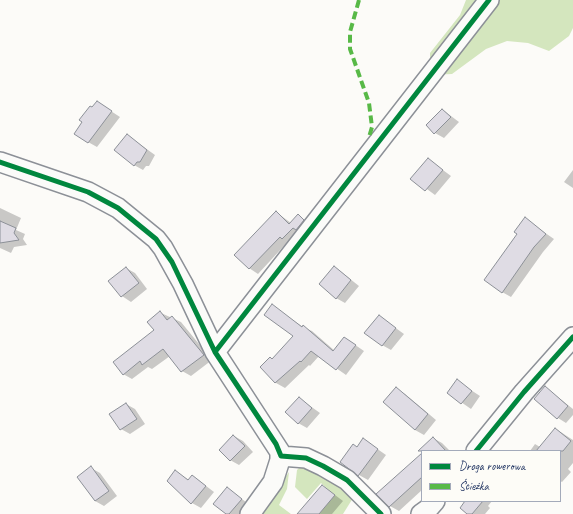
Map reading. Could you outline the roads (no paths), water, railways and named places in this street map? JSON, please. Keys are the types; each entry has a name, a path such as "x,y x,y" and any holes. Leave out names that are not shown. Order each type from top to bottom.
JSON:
{"street":[{"path":"215,352 489,0"},
{"path":"0,162 88,192 118,208 156,238 175,268 215,352 276,444 281,456 278,469 271,486 250,514"},
{"path":"477,450 524,392 573,337"},
{"path":"281,456 306,458 323,466 347,480 381,514"},
{"path":"421,514 434,502"}]}
